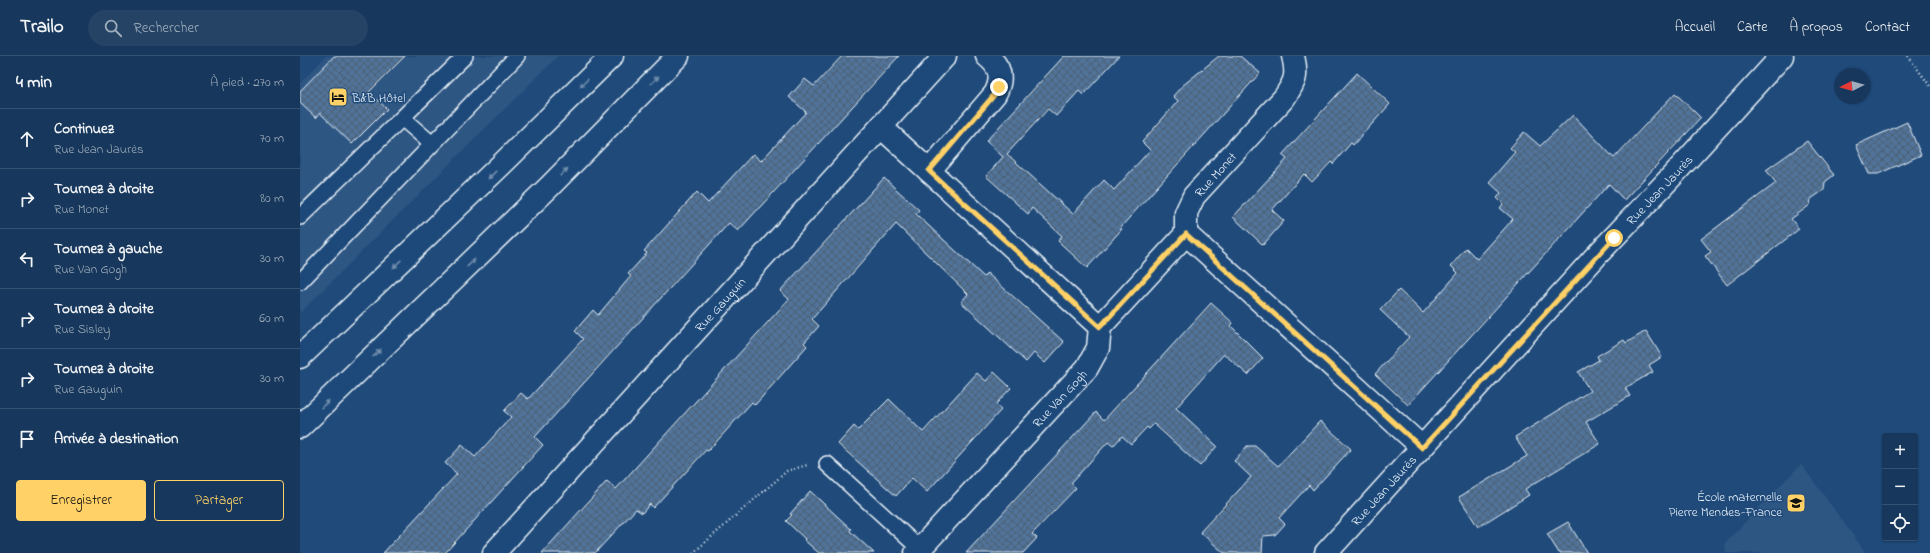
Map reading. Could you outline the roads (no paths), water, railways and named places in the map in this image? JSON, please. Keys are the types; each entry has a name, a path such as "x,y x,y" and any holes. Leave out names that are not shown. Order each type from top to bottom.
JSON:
{"main road":[{"path":"300,356 497,170 612,56"},
{"path":"300,427 543,192 678,56"},
{"name":"Rue Gauguin","path":"494,553 945,56"},
{"path":"929,171 995,94 999,87 1001,78 999,69 987,56"},
{"name":"Rue Monet","path":"1186,234 1186,213 1194,196 1284,98 1294,82 1296,68 1294,56"},
{"name":"Rue Jean Jaurès","path":"1326,553 1782,56"},
{"path":"881,127 1100,327 1186,234 1422,448"},
{"name":"Rue Van Gogh","path":"918,551 1087,368 1098,348 1100,327"}],"lane":[{"path":"300,217 465,56"},
{"path":"300,282 517,56"},
{"path":"402,118 432,144"},
{"path":"827,464 918,551"}],"place":[{"name":"B&B Hôtel","path":"338,97"},
{"name":"École maternelle Pierre Mendes-France","path":"1796,503"}]}
